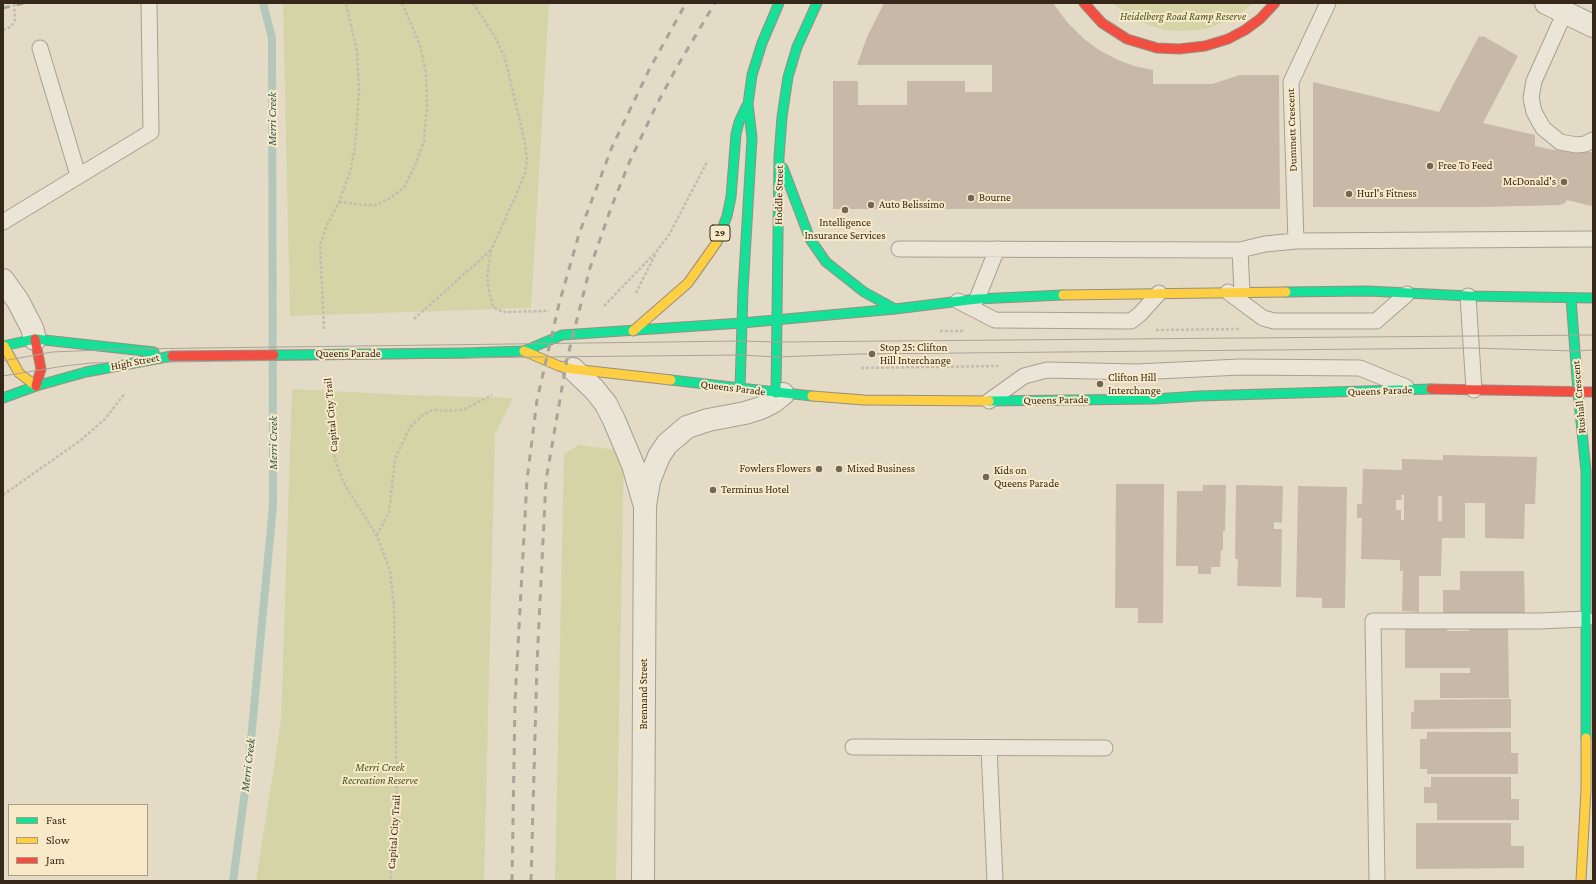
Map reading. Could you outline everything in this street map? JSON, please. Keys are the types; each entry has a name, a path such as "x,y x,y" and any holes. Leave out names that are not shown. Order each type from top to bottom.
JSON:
{"main road":[{"name":"29","path":"633,331 688,283 716,243 727,216 731,197 736,134 739,122 748,104 752,76 762,43 779,3"},
{"name":"Hoddle Street","path":"780,394 777,318 779,157 782,117 788,77 797,47 817,3"},
{"path":"1084,3 1102,23 1127,39 1157,48 1179,49 1205,46 1228,39 1245,30 1260,19 1276,3"},
{"path":"740,388 752,138 748,104"},
{"path":"779,157 810,239 826,262 864,292 895,309"},
{"name":"Queens Parade","path":"172,356 465,354 524,351 562,335 742,322 895,309 977,299 1042,295 1368,291 1468,296 1593,298"},
{"name":"Rushall Crescent","path":"1571,298 1586,471 1586,790 1580,881"},
{"path":"3,345 19,373 36,386 41,369 35,339"},
{"name":"High Street","path":"3,345 35,339 126,349 172,356"},
{"name":"Queens Parade","path":"524,351 559,366 573,369 780,394 864,400 989,401 1146,399 1199,396 1413,390 1593,392"},
{"name":"High Street","path":"3,398 36,386 86,372 172,356"},
{"path":"1580,881 1593,877"}],"street":[{"path":"1546,3 1593,26"},
{"path":"3,280 18,301 32,328 35,339"},
{"name":"Brennand Street","path":"573,369 594,389 606,404 632,465 645,506"},
{"name":"Brennand Street","path":"643,881 645,506 650,480 654,466 667,444 687,427 697,423 745,413 761,408 772,402 780,394"}],"lane":[{"path":"3,222 151,132 149,3"},
{"name":"Dummett Crescent","path":"1296,241 1291,82 1328,3"},
{"path":"1565,12 1534,81 1531,98 1534,112 1544,128 1560,142 1577,145 1585,144 1593,140"},
{"path":"40,48 78,175"},
{"path":"899,249 1240,250 1265,244 1296,241 1593,239"},
{"path":"977,299 997,249"},
{"path":"1240,250 1235,292 1262,318 1274,321 1376,321 1407,294"},
{"path":"958,301 995,320 1131,321 1140,314 1159,293"},
{"path":"1468,296 1474,390"},
{"path":"989,401 1024,376 1047,370 1137,372 1240,367 1360,368 1413,390"},
{"path":"1196,370 1199,396"},
{"path":"1377,881 1373,621 1539,621 1586,619"},
{"path":"854,748 1105,748"},
{"path":"989,748 995,881"}],"path":[{"path":"3,30 11,27 16,20 14,3"},
{"path":"324,330 320,245 350,172 354,154 358,97 356,52 346,3"},
{"path":"338,202 364,205 376,204 392,197 404,187 415,166 424,140 427,105 426,73 420,45 402,3"},
{"path":"474,3 495,36 505,58 526,143 527,160 525,173 491,250 487,278 493,307 503,312 551,311"},
{"path":"598,311 656,252 669,235 710,157"},
{"path":"414,319 491,250"},
{"path":"632,298 656,252"},
{"name":"Capital City Trail","path":"327,377 332,446 337,466 345,485 377,536 390,571 394,606 397,809 390,881"},
{"path":"3,495 81,440 104,419 125,393"},
{"path":"377,536 389,512 395,459 410,427 424,414 432,410 451,411 465,409 492,395"}],"green space":[{"path":"283,3 549,3 531,308 290,316"},
{"name":"Heidelberg Road Ramp Reserve","path":"1112,3 1254,3 1234,18 1206,29 1183,31 1165,30 1140,22"},
{"name":"Merri Creek Recreation Reserve","path":"292,389 407,395 513,398 495,434 484,881 256,881 281,721"},
{"path":"578,445 624,451 616,881 555,881 564,454"}],"building":[{"path":"884,3 1053,3 1067,22 1084,39 1099,50 1134,66 1153,70 1153,84 1212,84 1240,75 1279,75 1280,209 833,209 833,81 858,81 858,105 907,105 907,81 965,81 965,92 992,92 992,65 857,65 867,37"},
{"path":"1479,36 1483,36 1518,56 1483,123 1535,135 1535,146 1554,150 1593,152 1593,203 1591,206 1567,200 1565,203 1560,205 1484,207 1313,207 1313,82 1439,112"},
{"path":"1443,455 1537,457 1535,504 1525,504 1524,539 1485,538 1485,503 1465,503 1465,538 1442,538 1441,576 1419,576 1419,612 1402,611 1403,571 1400,571 1400,560 1361,559 1362,518 1357,518 1357,504 1362,504 1363,469 1402,470 1402,459 1443,460","holes":["1401,495 1404,495 1404,520 1401,520 1401,510 1396,510 1396,500 1402,500","1438,496 1442,496 1442,521 1438,521"]},
{"path":"1116,484 1164,484 1163,623 1138,623 1138,608 1115,608"},
{"path":"1203,485 1226,485 1223,550 1221,550 1220,567 1211,567 1211,574 1198,574 1198,566 1176,566 1177,491 1203,491"},
{"path":"1236,485 1283,486 1282,523 1274,522 1274,529 1282,529 1281,587 1237,586 1238,559 1235,559"},
{"path":"1298,486 1347,487 1345,608 1322,608 1322,598 1296,597"},
{"path":"1460,571 1524,571 1525,614 1443,614 1443,590 1460,590"},
{"path":"1470,627 1508,627 1509,698 1440,698 1440,673 1470,673 1470,668 1405,668 1405,628 1447,628 1447,631 1469,631"},
{"path":"1511,699 1511,728 1411,729 1411,712 1414,712 1414,700"},
{"path":"1427,732 1511,732 1511,753 1518,753 1518,774 1427,774 1427,769 1420,769 1420,739 1427,739"},
{"path":"1431,777 1511,777 1511,799 1519,799 1519,820 1437,820 1437,803 1424,803 1424,787 1431,787"},
{"path":"1416,823 1511,823 1511,846 1524,846 1524,868 1416,869"}],"waterway":[{"name":"Merri Creek","path":"233,881 249,761 273,505 272,38 263,3"}],"tram line":[{"path":"3,361 52,352 126,349 741,341 777,342 1593,335"},
{"path":"3,376 91,363 741,355 777,357 858,354 1472,348 1575,351 1593,350"}],"railway":[{"path":"3,8 24,3"},
{"path":"512,881 515,702 527,480 537,400 559,304 579,234 612,147 649,70 686,3"},
{"path":"531,881 537,663 546,480 567,359 590,268 611,208 629,163 657,104 678,65 715,3"}],"traffic: fast":[{"path":"779,3 762,43 752,75 748,104 752,138 743,291 740,388 812,396"},
{"path":"776,393 779,157 782,117 788,77 797,47 817,3"},
{"path":"717,242 727,216 731,197 736,134 739,122 746,107"},
{"path":"783,168 810,239 826,262 864,292 895,309"},
{"path":"1286,292 1368,291 1468,296 1593,298"},
{"path":"742,323 895,309 977,299 1063,295"},
{"path":"1571,298 1586,471 1586,738"},
{"path":"465,353 524,351 562,335 742,323"},
{"path":"3,346 35,339 154,352"},
{"path":"274,355 465,353"},
{"path":"3,398 36,386 86,372 172,356"},
{"path":"671,380 740,388"},
{"path":"989,401 1154,399 1199,396 1431,389"}],"traffic: slow":[{"path":"633,331 688,283 717,242"},
{"path":"1063,295 1286,292"},
{"path":"4,346 19,373 36,386"},
{"path":"524,351 559,366 573,369 671,380"},
{"path":"812,396 864,400 989,401"},
{"path":"1581,880 1586,790 1586,738"}],"traffic: jam":[{"path":"1084,3 1102,23 1127,39 1157,48 1179,49 1205,46 1228,39 1245,30 1260,19 1275,3"},
{"path":"35,339 41,369 36,386"},
{"path":"172,356 274,355"},
{"path":"1431,389 1593,392"}],"place":[{"name":"Free To Feed","path":"1430,166"},
{"name":"McDonald's","path":"1564,182"},
{"name":"Hurl's Fitness","path":"1349,194"},
{"name":"Bourne","path":"971,198"},
{"name":"Auto Belissimo","path":"871,205"},
{"name":"Intelligence Insurance Services","path":"845,210"},
{"name":"Stop 25: Clifton Hill Interchange","path":"872,354"},
{"name":"Clifton Hill Interchange","path":"1100,384"},
{"name":"Fowlers Flowers","path":"819,469"},
{"name":"Mixed Business","path":"839,469"},
{"name":"Kids on Queens Parade","path":"986,477"},
{"name":"Terminus Hotel","path":"713,490"}]}
